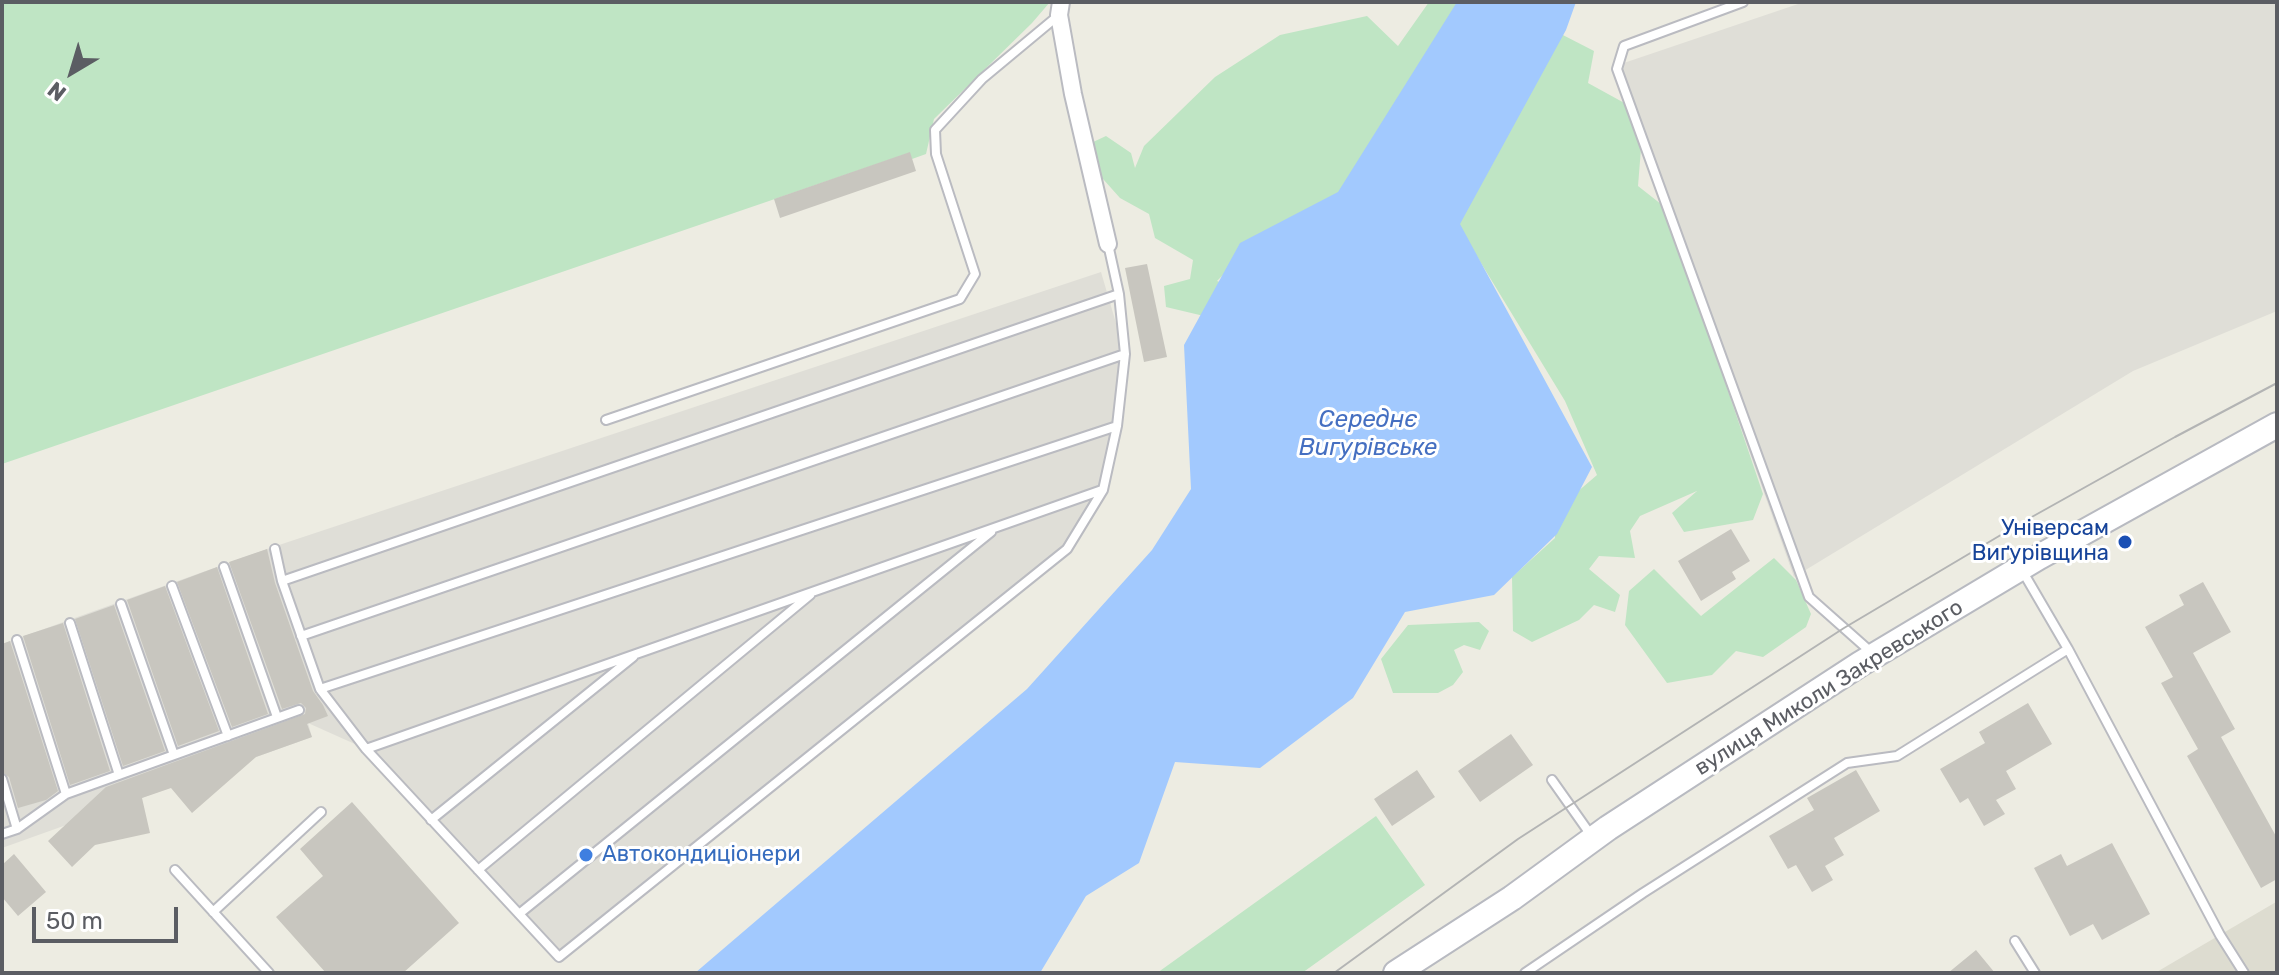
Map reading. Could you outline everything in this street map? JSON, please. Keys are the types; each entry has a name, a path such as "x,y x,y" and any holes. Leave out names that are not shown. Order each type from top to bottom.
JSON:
{"street":[{"path":"1060,8 1073,94 1108,244"},
{"name":"вулиця Миколи Закревського","path":"1396,973 1512,898 1593,839 1875,655 2020,568 2277,425"}],"lane":[{"path":"1743,2 1624,46 1617,69 1809,597 1875,655"},
{"path":"606,420 960,299 975,274 936,154 935,130 982,79 1060,8"},
{"path":"275,549 282,581 320,689 366,749 559,957 1067,549 1103,490 1117,426 1125,354 1119,294 1108,244"},
{"path":"282,581 1119,294"},
{"path":"301,636 1125,354"},
{"path":"320,689 1117,426"},
{"path":"366,749 1103,490"},
{"path":"519,914 996,527"},
{"path":"224,567 277,717"},
{"path":"2020,568 2068,649 2220,935 2244,973"},
{"path":"172,586 228,736"},
{"path":"478,870 814,591"},
{"path":"121,604 174,755"},
{"path":"70,623 119,775"},
{"path":"17,640 66,794"},
{"path":"1525,973 1847,763 1897,756 2068,649"},
{"path":"431,820 638,653"},
{"path":"2,834 17,829 66,794 299,710"},
{"path":"2,779 17,829"},
{"path":"1552,780 1593,839"},
{"path":"213,912 321,812"},
{"path":"175,870 269,973"},
{"path":"2015,941 2035,973"}],"shaded area":[{"path":"1804,2 2277,2 2277,311 2133,371 1794,577 1612,67"},
{"path":"1101,272 1125,354 1103,490 1067,549 559,957 366,749 308,723 312,737 2,848 2,644 267,549"},
{"path":"2276,902 2277,973 2155,973"}],"green space":[{"path":"2,2 1050,2 934,119 926,154 912,159 909,153 2,464"},
{"path":"1429,2 1484,2 1401,159 1237,261 1217,281 1242,290 1225,321 1166,307 1164,286 1190,279 1193,260 1155,238 1149,214 1120,198 1095,170 1091,143 1106,136 1131,153 1135,168 1144,146 1215,77 1280,35 1367,16 1398,46"},
{"path":"1559,33 1594,51 1588,83 1628,105 1642,136 1638,186 1666,208 1763,494 1753,520 1684,532 1672,513 1697,491 1640,516 1630,531 1635,558 1599,556 1589,569 1620,595 1615,612 1594,605 1579,620 1532,642 1513,631 1512,577 1555,538 1555,511 1597,475 1565,401 1456,222"},
{"path":"1774,558 1796,580 1811,614 1806,627 1763,657 1736,651 1712,675 1667,683 1625,625 1629,591 1654,569 1701,616"},
{"path":"1479,622 1489,631 1480,650 1464,645 1454,650 1463,672 1453,685 1438,693 1393,693 1381,659 1408,625"},
{"path":"1376,816 1425,885 1302,973 1157,973"}],"water":[{"name":"Середнє Вигурівське","path":"1457,2 1576,2 1566,30 1460,224 1592,467 1557,534 1494,595 1405,612 1353,698 1260,768 1175,762 1139,863 1086,896 1040,973 695,973 1027,689 1152,550 1191,489 1184,345 1240,243 1338,192"}],"building":[{"path":"910,152 916,171 780,218 774,199"},
{"path":"1147,264 1167,357 1144,362 1125,268"},
{"path":"1731,529 1750,561 1732,572 1736,579 1701,601 1678,561"},
{"path":"267,549 275,583 313,691 328,716 307,724 312,737 256,757 192,813 171,788 142,798 150,833 95,845 72,867 48,841 106,787 305,714 306,708 301,703 282,709 229,562"},
{"path":"217,567 268,714 232,727 177,582"},
{"path":"2203,582 2231,632 2193,653 2235,729 2221,737 2277,838 2277,879 2261,888 2187,756 2198,749 2161,683 2173,677 2145,627 2184,605 2179,595"},
{"path":"165,586 219,731 178,746 127,600"},
{"path":"114,605 165,751 123,766 75,619"},
{"path":"63,623 110,771 70,785 23,636"},
{"path":"10,641 58,791 46,800 18,808 9,777 2,772 2,644"},
{"path":"2028,703 2052,744 2006,771 2016,789 1996,800 2005,814 1984,826 1968,798 1960,803 1940,769 1985,743 1979,732"},
{"path":"1511,734 1533,765 1480,802 1458,771"},
{"path":"1417,770 1435,797 1392,826 1374,799"},
{"path":"1856,770 1880,811 1834,838 1844,855 1825,866 1833,880 1812,892 1796,865 1788,869 1769,836 1814,810 1807,798"},
{"path":"352,802 459,923 403,973 326,973 276,917 323,876 300,849"},
{"path":"2112,843 2150,914 2102,940 2093,924 2070,936 2034,868 2061,854 2067,866"},
{"path":"14,854 46,892 18,916 2,897 2,865"},
{"path":"1976,950 1995,973 1948,973"}],"tram line":[{"path":"1334,973 1518,839 1844,628 2021,523 2277,383"}],"place":[{"name":"Універсам Виґурівщина","path":"2125,542"},
{"name":"Автокондиціонери","path":"586,855"}]}
